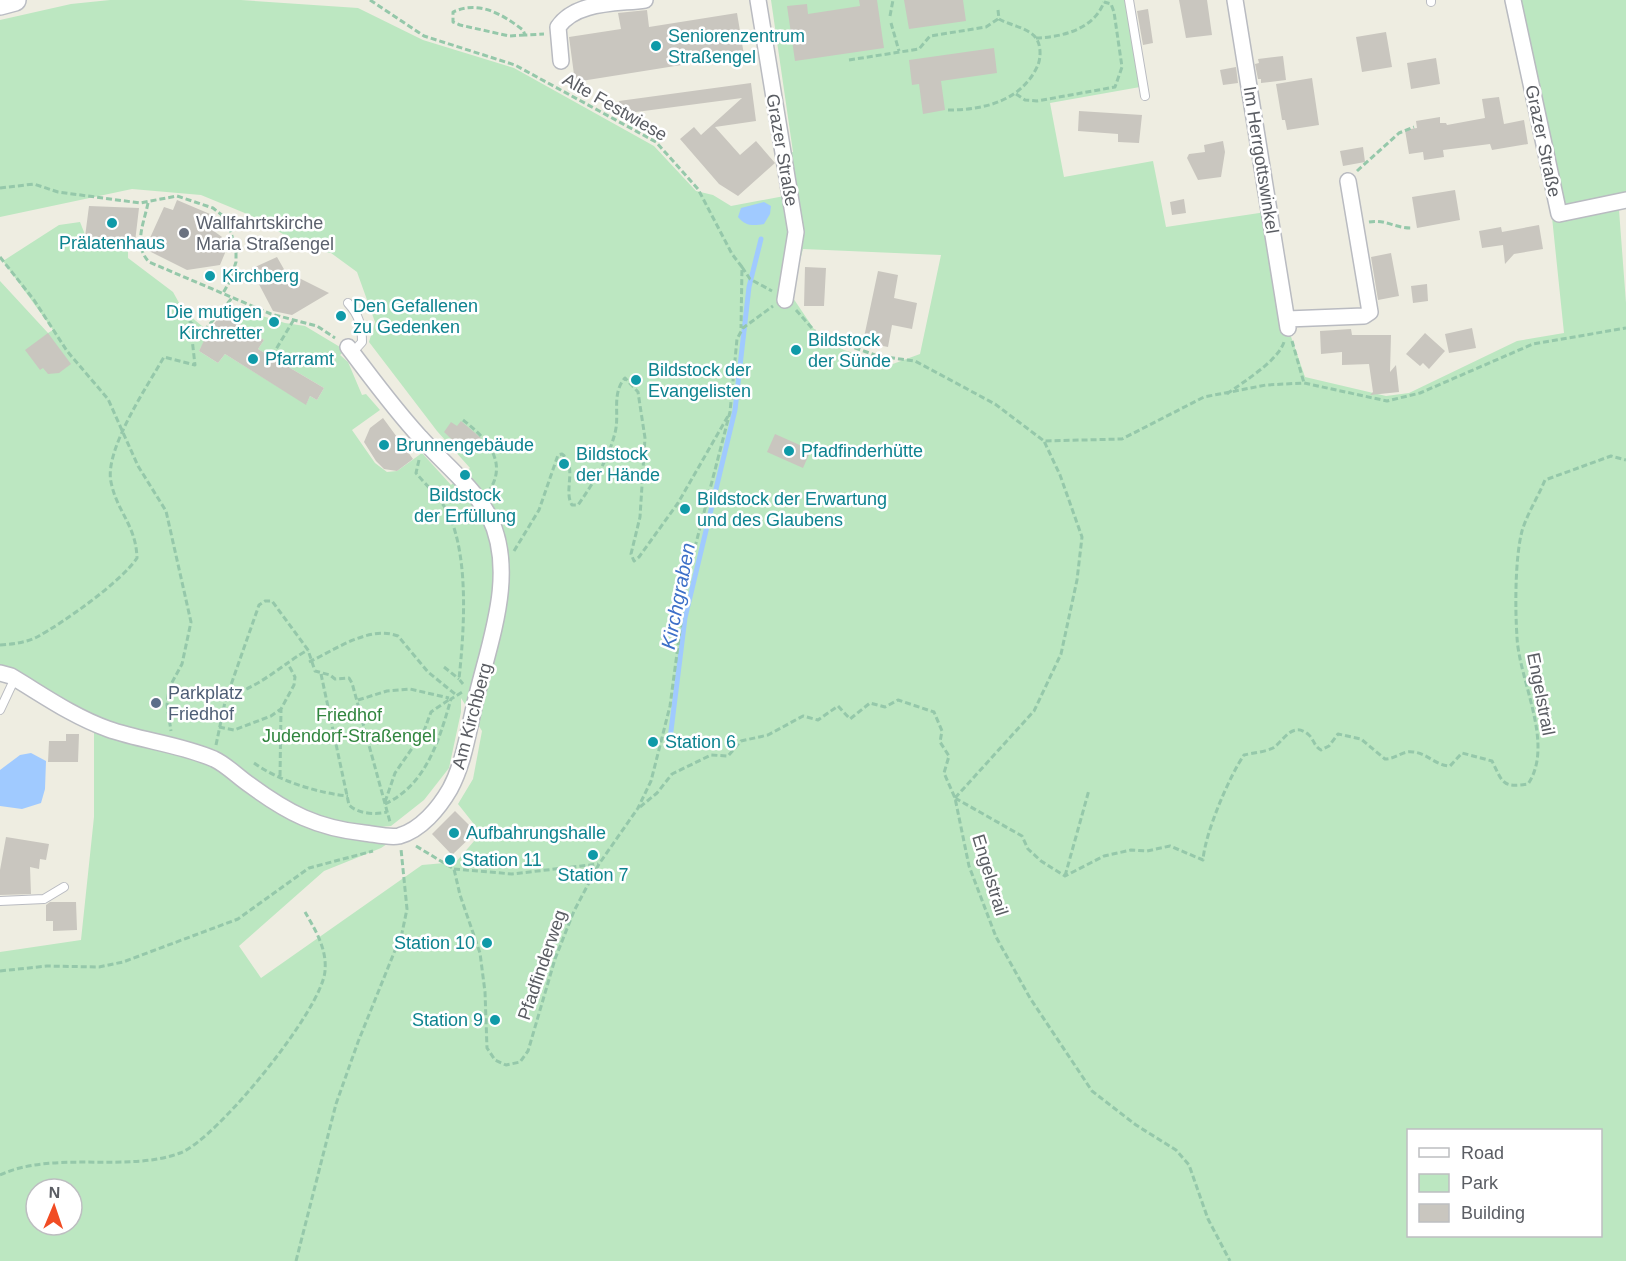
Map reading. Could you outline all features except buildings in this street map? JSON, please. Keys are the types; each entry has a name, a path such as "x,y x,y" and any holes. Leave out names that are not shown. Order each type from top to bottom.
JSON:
{"street":[{"path":"561,61 558,27 570,13 582,9 645,0"},
{"name":"Grazer Straße","path":"758,0 796,232 785,300"},
{"name":"Im Herrgottswinkel","path":"1235,0 1288,324"},
{"name":"Grazer Straße","path":"1513,0 1559,214 1626,200"},
{"path":"1288,324 1364,316 1370,312 1348,181"},
{"name":"Am Kirchberg","path":"350,350 426,444 480,501 490,518 501,567 498,608 471,695 460,767 449,790 434,812 421,824 396,836"},
{"path":"0,673 15,678 78,717 133,737 170,744 216,759 252,787 310,822 341,831 396,836"}],"lane":[{"path":"1129,0 1145,96"},
{"path":"348,303 357,312 362,329 362,342 350,350"},
{"path":"0,710 15,678"},
{"path":"0,901 44,899 64,887"}],"path":[{"name":"Alte Festwiese","path":"370,0 424,36 515,65 656,142 698,189 732,254 751,280 785,300"},
{"path":"890,16 893,0"},
{"path":"1016,94 1025,100 1037,101 1115,87 1122,67 1111,4 1104,1 1097,13 1079,30 1062,36 1036,38"},
{"path":"525,35 523,30 492,9 464,9 453,12 453,22 460,25 509,36 525,35 558,32"},
{"path":"998,10 999,19"},
{"path":"948,110 994,104 1016,94 1033,76 1040,59 1036,38 1031,33 999,19"},
{"path":"849,60 922,48 925,39 930,36 986,27 999,19"},
{"path":"891,23 899,51"},
{"path":"1348,181 1399,133 1414,127"},
{"path":"0,188 34,184 58,192 90,198 148,203 159,199 183,197 213,208 223,216 234,237 236,262 230,281 223,292"},
{"path":"148,203 139,242 141,253 149,262 223,292 232,298 293,320 317,326 350,350"},
{"path":"1355,224 1384,220 1397,228 1411,228"},
{"path":"0,257 34,300 67,351 108,399 138,466 166,511 191,622 182,664 170,688 167,705 172,736 170,744"},
{"path":"742,267 742,329"},
{"path":"0,645 15,644 35,638 62,621 129,571 137,558 134,531 119,506 110,479 112,454 123,429 164,357 195,365 190,321 203,332 232,298"},
{"path":"638,808 657,794 672,774 711,756 728,756 741,741 768,735 803,716 818,720 838,706 850,719 870,703 885,707 898,700 934,712 942,731 940,742 949,756 944,773 955,798 1034,711 1061,654 1077,580 1082,537 1060,475 1044,441 995,404 915,361 878,356 818,335 785,300 742,329"},
{"path":"272,356 293,320"},
{"path":"1288,324 1304,383"},
{"path":"1226,395 1261,369 1282,348 1288,324"},
{"path":"1044,441 1122,439 1204,397 1226,395 1266,385 1304,383 1387,401 1420,393 1533,344 1626,328"},
{"name":"Pfadfinderweg","path":"454,868 460,895 480,953 485,992 487,1048 495,1059 506,1065 520,1062 528,1051 555,959 574,911 599,864 638,808 651,781 660,752 670,706 687,578 730,412 737,339 742,329"},
{"path":"501,567 521,542 539,510 558,455 562,454 567,458 568,500 572,505 578,504 589,489 606,461 616,430 619,385 625,378 638,392 645,438 640,517 632,554 634,561 678,503 730,412"},
{"path":"463,420 484,436 496,458 494,483 480,501"},
{"path":"426,444 416,473 450,516 459,558 464,605 459,679"},
{"name":"Engelstrail","path":"955,798 1022,836 1028,849 1041,861 1065,876 1104,856 1131,850 1147,851 1170,846 1203,860 1205,843 1221,801 1228,791 1230,776 1239,762 1244,755 1274,748 1289,732 1300,731 1310,736 1315,747 1321,750 1329,746 1338,734 1356,736 1385,759 1406,751 1416,752 1440,765 1450,766 1462,753 1492,761 1503,783 1511,786 1528,784 1537,772 1538,756 1536,725 1517,639 1516,593 1522,531 1545,480 1611,456 1626,460"},
{"path":"216,759 219,727 228,693 259,605 265,601 272,602 308,650 309,662 315,671 330,675 334,679 349,678 358,700 387,812 396,836 407,896 402,933 357,1042 336,1104 296,1261"},
{"path":"309,662 369,635 391,633 398,636 428,672 455,694 471,695"},
{"path":"228,693 236,694 308,650"},
{"path":"219,727 234,730 271,716 281,709 294,686 295,676 287,662"},
{"path":"444,667 459,679 471,695"},
{"path":"321,674 349,805 354,810 374,814 387,812"},
{"path":"358,700 387,691 410,689 451,699"},
{"path":"385,804 395,773 424,731 431,712 455,694"},
{"path":"385,804 408,790 423,770 439,741 451,699"},
{"path":"280,777 281,709"},
{"path":"254,763 280,777 325,793 348,796"},
{"path":"1065,876 1089,790"},
{"name":"Engelstrail","path":"955,798 969,866 996,937 1030,998 1092,1091 1136,1125 1176,1150 1189,1165 1208,1219 1230,1261"},
{"path":"396,836 454,868 512,874 599,864"},
{"path":"0,971 47,966 99,967 123,962 238,919 309,868 381,848 396,836"},
{"path":"0,1175 12,1169 47,1164 154,1160 181,1153 205,1139 259,1082 307,1012 325,973 324,949 305,912"}],"green space":[{"name":"Friedhof Judendorf-Straßengel","path":"110,0 241,0 358,8 423,40 514,68 654,146 696,191 713,195 731,206 795,194 787,153 793,152 771,0 1127,0 1140,87 1050,103 1064,177 1153,161 1166,227 1266,212 1288,328 1305,377 1386,396 1409,393 1517,341 1564,333 1544,140 1517,0 1626,0 1626,208 1619,210 1626,303 1626,1261 0,1261 0,952 81,940 94,817 94,729 0,672 0,281 48,333 53,330 3,261 59,225 80,222 86,237 128,241 128,258 173,292 183,310 209,332 199,351 218,363 225,354 306,404 310,396 317,400 324,388 258,349 264,340 223,313 233,307 285,323 305,326 345,350 340,355 348,362 362,395 366,394 380,410 352,430 375,463 387,472 397,471 422,453 451,485 470,468 437,431 369,342 375,322 357,272 331,253 307,248 252,216 201,195 132,189 0,217 0,20 71,4","holes":["803,249 941,255 920,354 890,365 844,350 818,335 791,295","461,698 482,731 473,779 458,804 481,833 456,862 422,865 261,978 239,946 324,871 381,848 399,836 346,830 391,826 424,800 449,768 461,712"]}],"water":[{"path":"764,202 771,206 770,214 764,224 750,225 738,217 741,208"},
{"path":"31,753 46,761 45,789 41,803 22,809 0,806 0,770 20,755"}],"waterway":[{"name":"Kirchgraben","path":"669,747 685,618 735,410 749,287 761,239"}],"place":[{"name":"Seniorenzentrum Straßengel","path":"656,46"},
{"name":"Prälatenhaus","path":"112,223"},
{"name":"Wallfahrtskirche Maria Straßengel","path":"184,233"},
{"name":"Kirchberg","path":"210,276"},
{"name":"Den Gefallenen zu Gedenken","path":"341,316"},
{"name":"Die mutigen Kirchretter","path":"274,322"},
{"name":"Bildstock der Sünde","path":"796,350"},
{"name":"Pfarramt","path":"253,359"},
{"name":"Bildstock der Evangelisten","path":"636,380"},
{"name":"Brunnengebäude","path":"384,445"},
{"name":"Pfadfinderhütte","path":"789,451"},
{"name":"Bildstock der Hände","path":"564,464"},
{"name":"Bildstock der Erfüllung","path":"465,475"},
{"name":"Bildstock der Erwartung und des Glaubens","path":"685,509"},
{"name":"Parkplatz Friedhof","path":"156,703"},
{"name":"Station 6","path":"653,742"},
{"name":"Aufbahrungshalle","path":"454,833"},
{"name":"Station 7","path":"593,855"},
{"name":"Station 11","path":"450,860"},
{"name":"Station 10","path":"487,943"},
{"name":"Station 9","path":"495,1020"}]}
